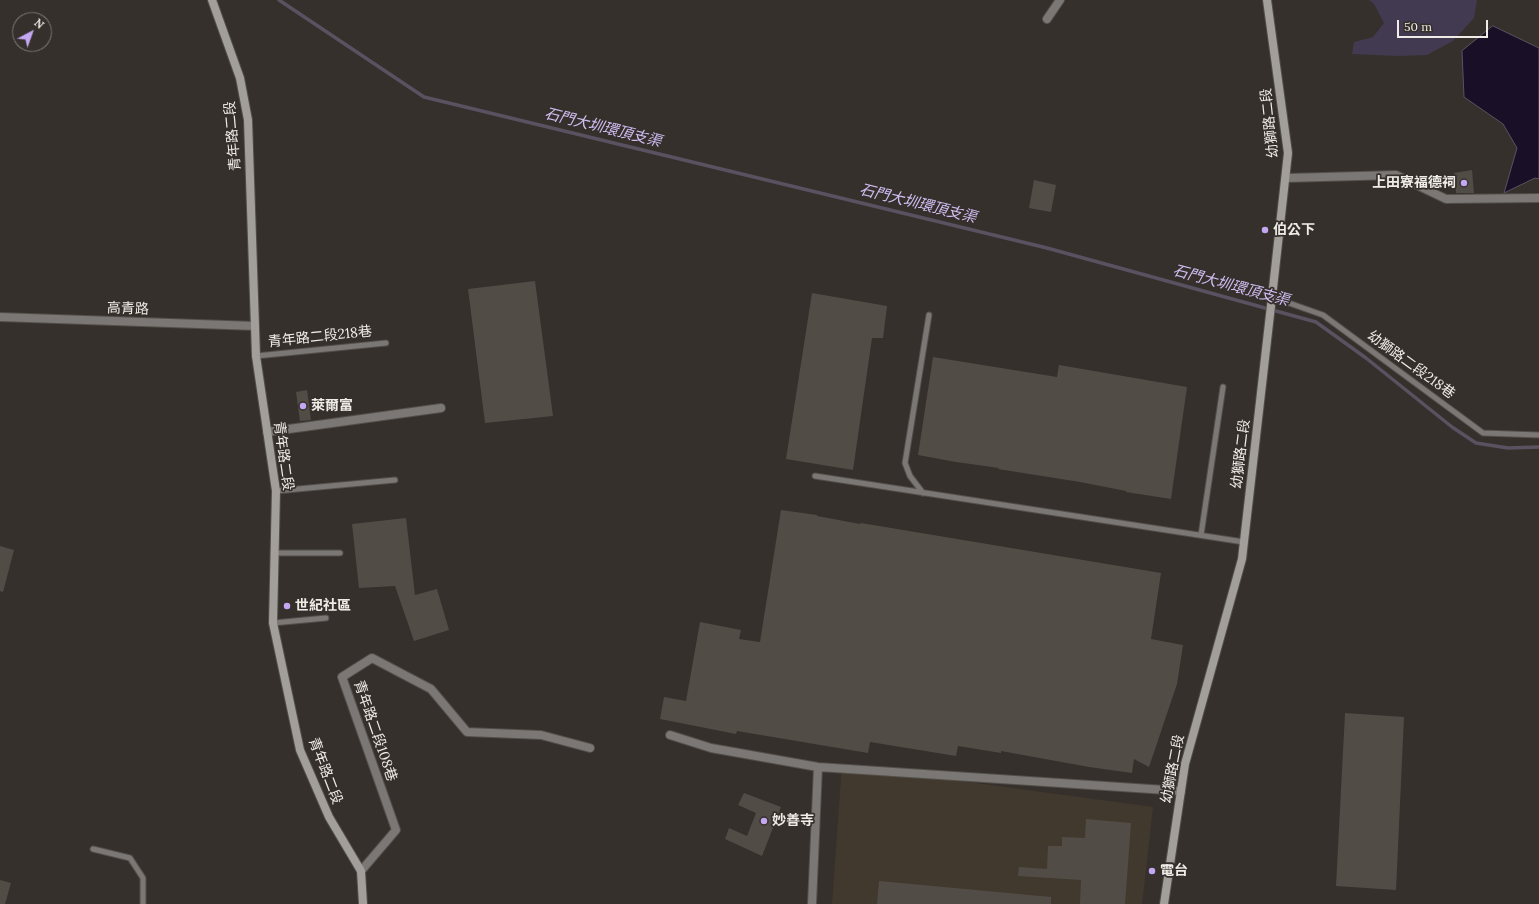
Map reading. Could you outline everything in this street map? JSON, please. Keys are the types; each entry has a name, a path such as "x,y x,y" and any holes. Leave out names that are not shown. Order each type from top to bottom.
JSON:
{"street":[{"name":"青年路二段","path":"212,0 240,78 248,120 256,356 276,491 273,624 300,750 329,817 361,871 363,904"},
{"path":"1047,19 1060,0"},
{"name":"幼獅路二段","path":"1164,904 1185,764 1242,559 1286,178 1288,153 1267,0"},
{"path":"1286,178 1396,176 1446,199 1539,198"},
{"name":"高青路","path":"0,317 255,326"},
{"path":"267,432 441,408"},
{"name":"青年路二段108巷","path":"361,871 396,830 342,677 372,658 431,689 467,732 540,735 590,748"},
{"path":"670,735 711,748 818,767 1181,791"},
{"path":"812,904 818,767"}],"lane":[{"name":"幼獅路二段218巷","path":"1272,297 1323,315 1483,432 1539,435"},
{"path":"923,493 910,476 905,463 929,315"},
{"name":"青年路二段218巷","path":"256,356 386,342"},
{"path":"1201,535 1223,387"},
{"path":"815,476 1244,542"},
{"path":"276,491 395,480"},
{"path":"274,553 340,553"},
{"path":"273,624 326,618"},
{"path":"93,848 130,858 143,878 144,904"}],"shaded area":[{"path":"1369,0 1477,0 1474,18 1453,41 1427,55 1398,56 1352,54 1354,42 1373,37 1384,23 1374,4"},
{"path":"1493,26 1539,48 1539,179 1535,178 1504,193 1517,148 1503,124 1464,97 1462,51"},
{"path":"842,765 1153,807 1142,904 832,904"}],"building":[{"name":"上田寮福德祠","path":"1472,170 1474,193 1456,193 1454,173"},
{"path":"1034,180 1056,185 1051,212 1029,208"},
{"path":"535,281 553,416 485,423 468,289"},
{"path":"812,293 887,306 883,338 872,338 853,470 786,459"},
{"path":"933,357 1057,377 1059,365 1187,387 1171,499 918,455"},
{"name":"萊爾富","path":"307,390 311,420 300,421 296,392"},
{"path":"781,510 1161,573 1151,639 1183,645 1177,684 1149,767 1134,759 1132,773 1089,767 1001,751 1001,753 958,746 956,756 870,742 868,753 737,731 736,734 660,719 664,697 686,701 700,622 741,630 739,639 760,642"},
{"path":"406,518 415,595 437,589 449,630 414,641 395,586 359,588 352,524"},
{"path":"0,546 14,550 3,592 0,591"},
{"path":"1345,713 1404,717 1396,890 1336,886"},
{"name":"妙善寺","path":"744,793 781,807 762,856 725,839 729,828 747,836 756,813 738,805"},
{"path":"1086,819 1131,823 1125,904 1080,904 1081,880 1018,876 1019,867 1047,869 1048,846 1062,846 1062,837 1085,838"},
{"path":"0,880 11,883 5,904 0,904"},
{"path":"879,881 1051,897 1051,904 877,904"}],"waterway":[{"name":"石門大圳環頂支渠","path":"279,0 424,97 1047,248 1316,322 1366,358 1452,427 1476,443 1508,448 1539,447"}],"place":[{"name":"上田寮福德祠","path":"1464,183"},
{"name":"伯公下","path":"1265,230"},
{"name":"萊爾富","path":"303,406"},
{"name":"世紀社區","path":"287,606"},
{"name":"妙善寺","path":"764,821"},
{"name":"電台","path":"1152,871"}]}
